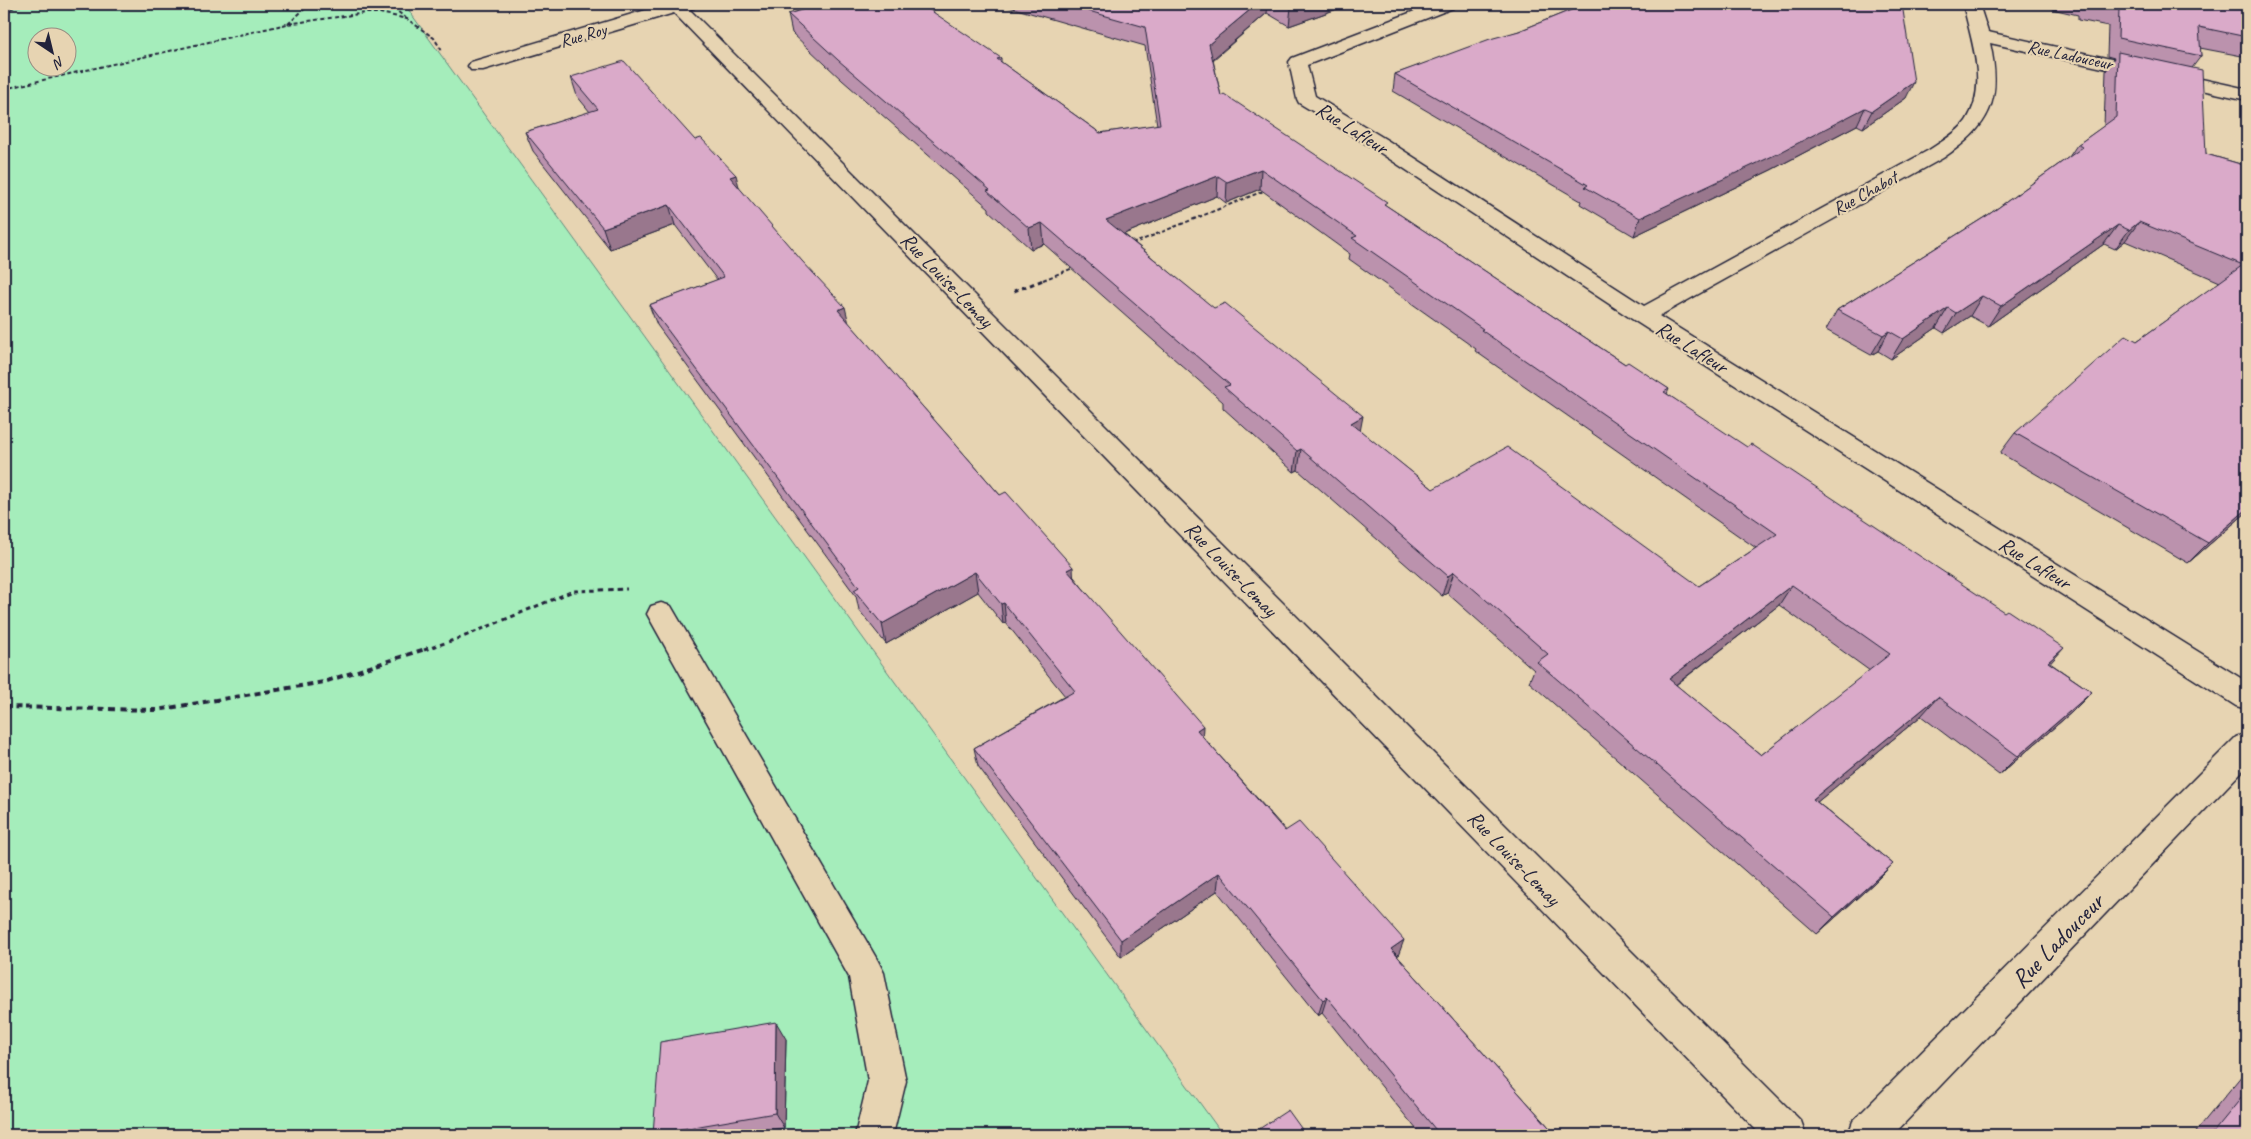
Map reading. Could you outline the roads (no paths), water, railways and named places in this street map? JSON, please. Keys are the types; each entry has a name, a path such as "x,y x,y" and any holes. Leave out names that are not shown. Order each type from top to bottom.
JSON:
{"street":[{"name":"Rue Lafleur","path":"1447,4 1298,62 1306,99 1380,144 1643,316 2247,697"},
{"name":"Rue Chabot","path":"1643,316 1936,154 1955,140 1974,122 1984,104 1986,90 1980,36 1970,4"},
{"name":"Rue Roy","path":"477,66 679,5"},
{"name":"Rue Louise-Lemay","path":"679,5 974,308 1787,1135"},
{"name":"Rue Ladouceur","path":"1980,36 2247,94"},
{"path":"661,614 866,973 887,1081 874,1135"},
{"name":"Rue Ladouceur","path":"1867,1135 2247,746"}]}
